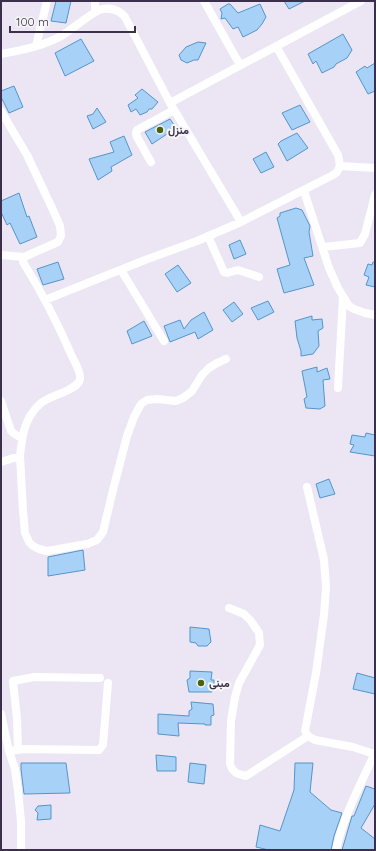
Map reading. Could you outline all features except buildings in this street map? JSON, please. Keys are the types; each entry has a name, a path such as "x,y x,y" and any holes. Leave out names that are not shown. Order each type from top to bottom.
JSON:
{"street":[{"path":"36,46 47,1"},
{"path":"95,1 95,12"},
{"path":"204,1 240,65"},
{"path":"151,162 137,136 136,133 138,130 172,106 240,65 362,1"},
{"path":"1,54 51,41 64,34 95,12 103,9 111,9 119,12 125,17 172,106 241,222"},
{"path":"45,300 241,222 333,176 337,172 340,166 338,155 276,46"},
{"path":"1,111 27,155 60,226 61,236 58,242 24,257 1,255"},
{"path":"340,166 375,168"},
{"path":"304,191 333,278 343,297 354,309 375,315"},
{"path":"323,247 360,243 365,234 375,195"},
{"path":"208,236 224,272 227,273 238,270 259,277"},
{"path":"24,257 23,262 45,300 79,372 80,380 76,386 71,389 48,398 39,404 25,425 20,456 23,511 26,533 29,542 39,550 47,552 87,544 97,540 103,532 127,436 134,416 141,404 147,400 157,399 176,401 183,398 192,391 202,375 209,368 226,359"},
{"path":"121,270 164,341"},
{"path":"338,388 343,297"},
{"path":"1,402 11,431 22,438"},
{"path":"1,462 20,456"},
{"path":"307,487 324,560 326,587 324,615 316,673 305,731 308,736 315,740 353,747 375,753 348,812 336,850"},
{"path":"229,608 244,614 251,621 259,633 260,645 239,683 235,697 231,721 230,764 232,770 238,775 246,776 308,736"},
{"path":"13,750 17,719 13,682 34,677 100,678"},
{"path":"13,750 48,748 99,750 103,745 108,683"},
{"path":"1,714 13,750 18,791 21,850"}],"place":[{"name":"منزل","path":"160,130"},
{"name":"مبنى","path":"201,683"}]}
